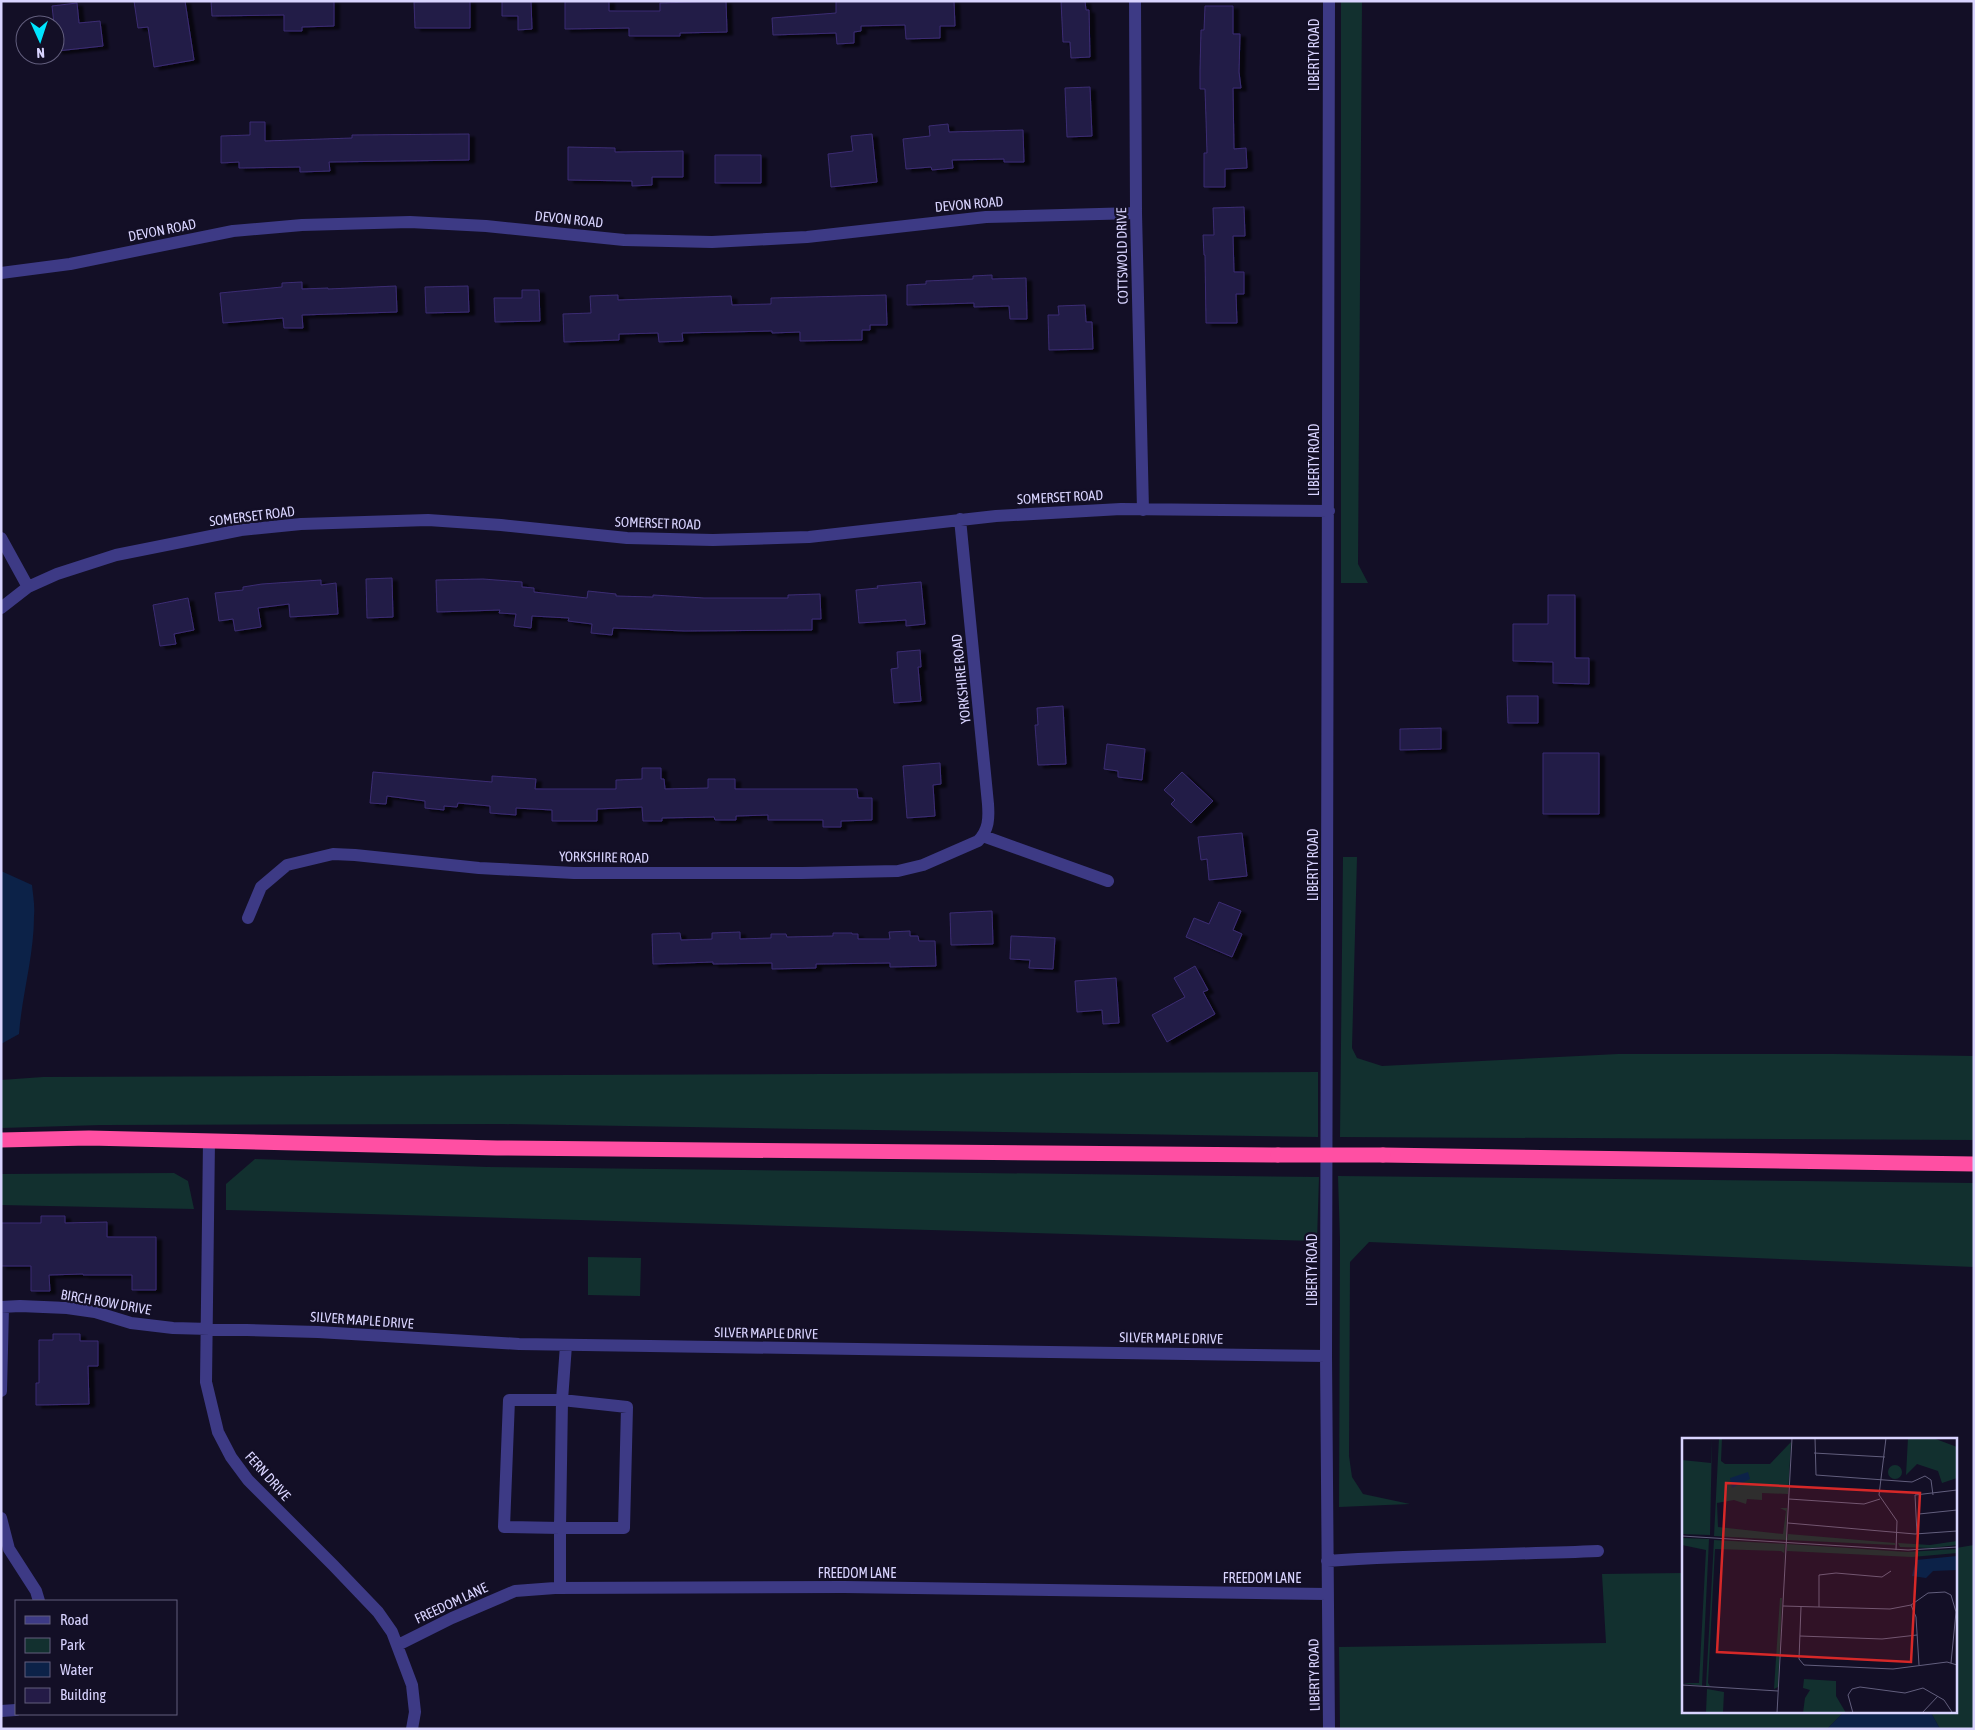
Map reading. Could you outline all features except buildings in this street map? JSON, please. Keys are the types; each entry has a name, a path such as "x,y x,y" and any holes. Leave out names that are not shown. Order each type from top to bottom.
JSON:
{"highway":[{"path":"1,1140 89,1138 497,1148 1383,1155 1974,1164"}],"street":[{"name":"COTTSWOLD DRIVE","path":"1135,1 1136,213 1143,510"},
{"name":"LIBERTY ROAD","path":"1329,1 1326,1356 1329,1729"},
{"name":"DEVON ROAD","path":"1,273 70,264 233,231 302,225 419,223 486,226 624,240 712,242 807,238 986,217 1136,213"},
{"name":"SOMERSET ROAD","path":"1,608 28,587 57,574 116,555 241,530 301,524 428,520 501,525 627,538 714,540 808,536 1015,514 1143,510 1329,511"},
{"name":"YORKSHIRE ROAD","path":"248,918 261,887 286,865 333,854 355,854 479,868 574,873 898,871 923,865 978,841 983,836 989,821 960,519"},
{"path":"1,538 28,587"},
{"path":"983,836 1108,881"},
{"name":"FERN DRIVE","path":"209,1140 206,1382 218,1432 231,1458 248,1480 378,1612 392,1632 412,1684 415,1712 412,1729"},
{"path":"1,1391 2,1307"},
{"name":"BIRCH ROW DRIVE","path":"2,1307 66,1308 95,1312 131,1322 173,1328 206,1328"},
{"name":"SILVER MAPLE DRIVE","path":"206,1328 300,1331 460,1342 566,1345 1326,1356"},
{"path":"560,1588 562,1400 566,1345"},
{"path":"509,1400 562,1400 627,1406 624,1528 560,1528 504,1527 509,1400"},
{"path":"1,1518 9,1549 36,1591 38,1600"},
{"path":"1327,1560 1598,1551"},
{"name":"FREEDOM LANE","path":"398,1645 452,1618 515,1591 560,1588 844,1587 1327,1594"},
{"path":"1,1711 15,1710"}],"green space":[{"path":"1341,1 1362,1 1358,564 1368,583 1341,583"},
{"path":"1343,857 1357,857 1352,1048 1357,1058 1382,1066 1618,1054 1974,1056 1974,1140 1340,1137"},
{"path":"1318,1072 1318,1137 502,1124 101,1125 1,1128 1,1080 43,1077"},
{"path":"255,1159 487,1167 1319,1177 1317,1241 226,1210 226,1184"},
{"path":"174,1173 188,1181 194,1209 1,1205 1,1174"},
{"path":"1338,1176 1974,1183 1974,1267 1369,1242 1350,1262 1349,1456 1352,1477 1363,1494 1410,1504 1339,1507 1340,1241"},
{"path":"588,1257 641,1258 640,1296 588,1295"},
{"path":"1974,1545 1974,1729 1940,1729 1931,1712 1958,1712 1958,1548"},
{"path":"1682,1573 1682,1712 1844,1712 1827,1729 1340,1729 1339,1647 1606,1643 1602,1574"}],"water":[{"path":"1,871 32,885 34,908 32,946 19,1034 1,1044"},
{"path":"1844,1712 1931,1712 1940,1729 1827,1729"}]}
